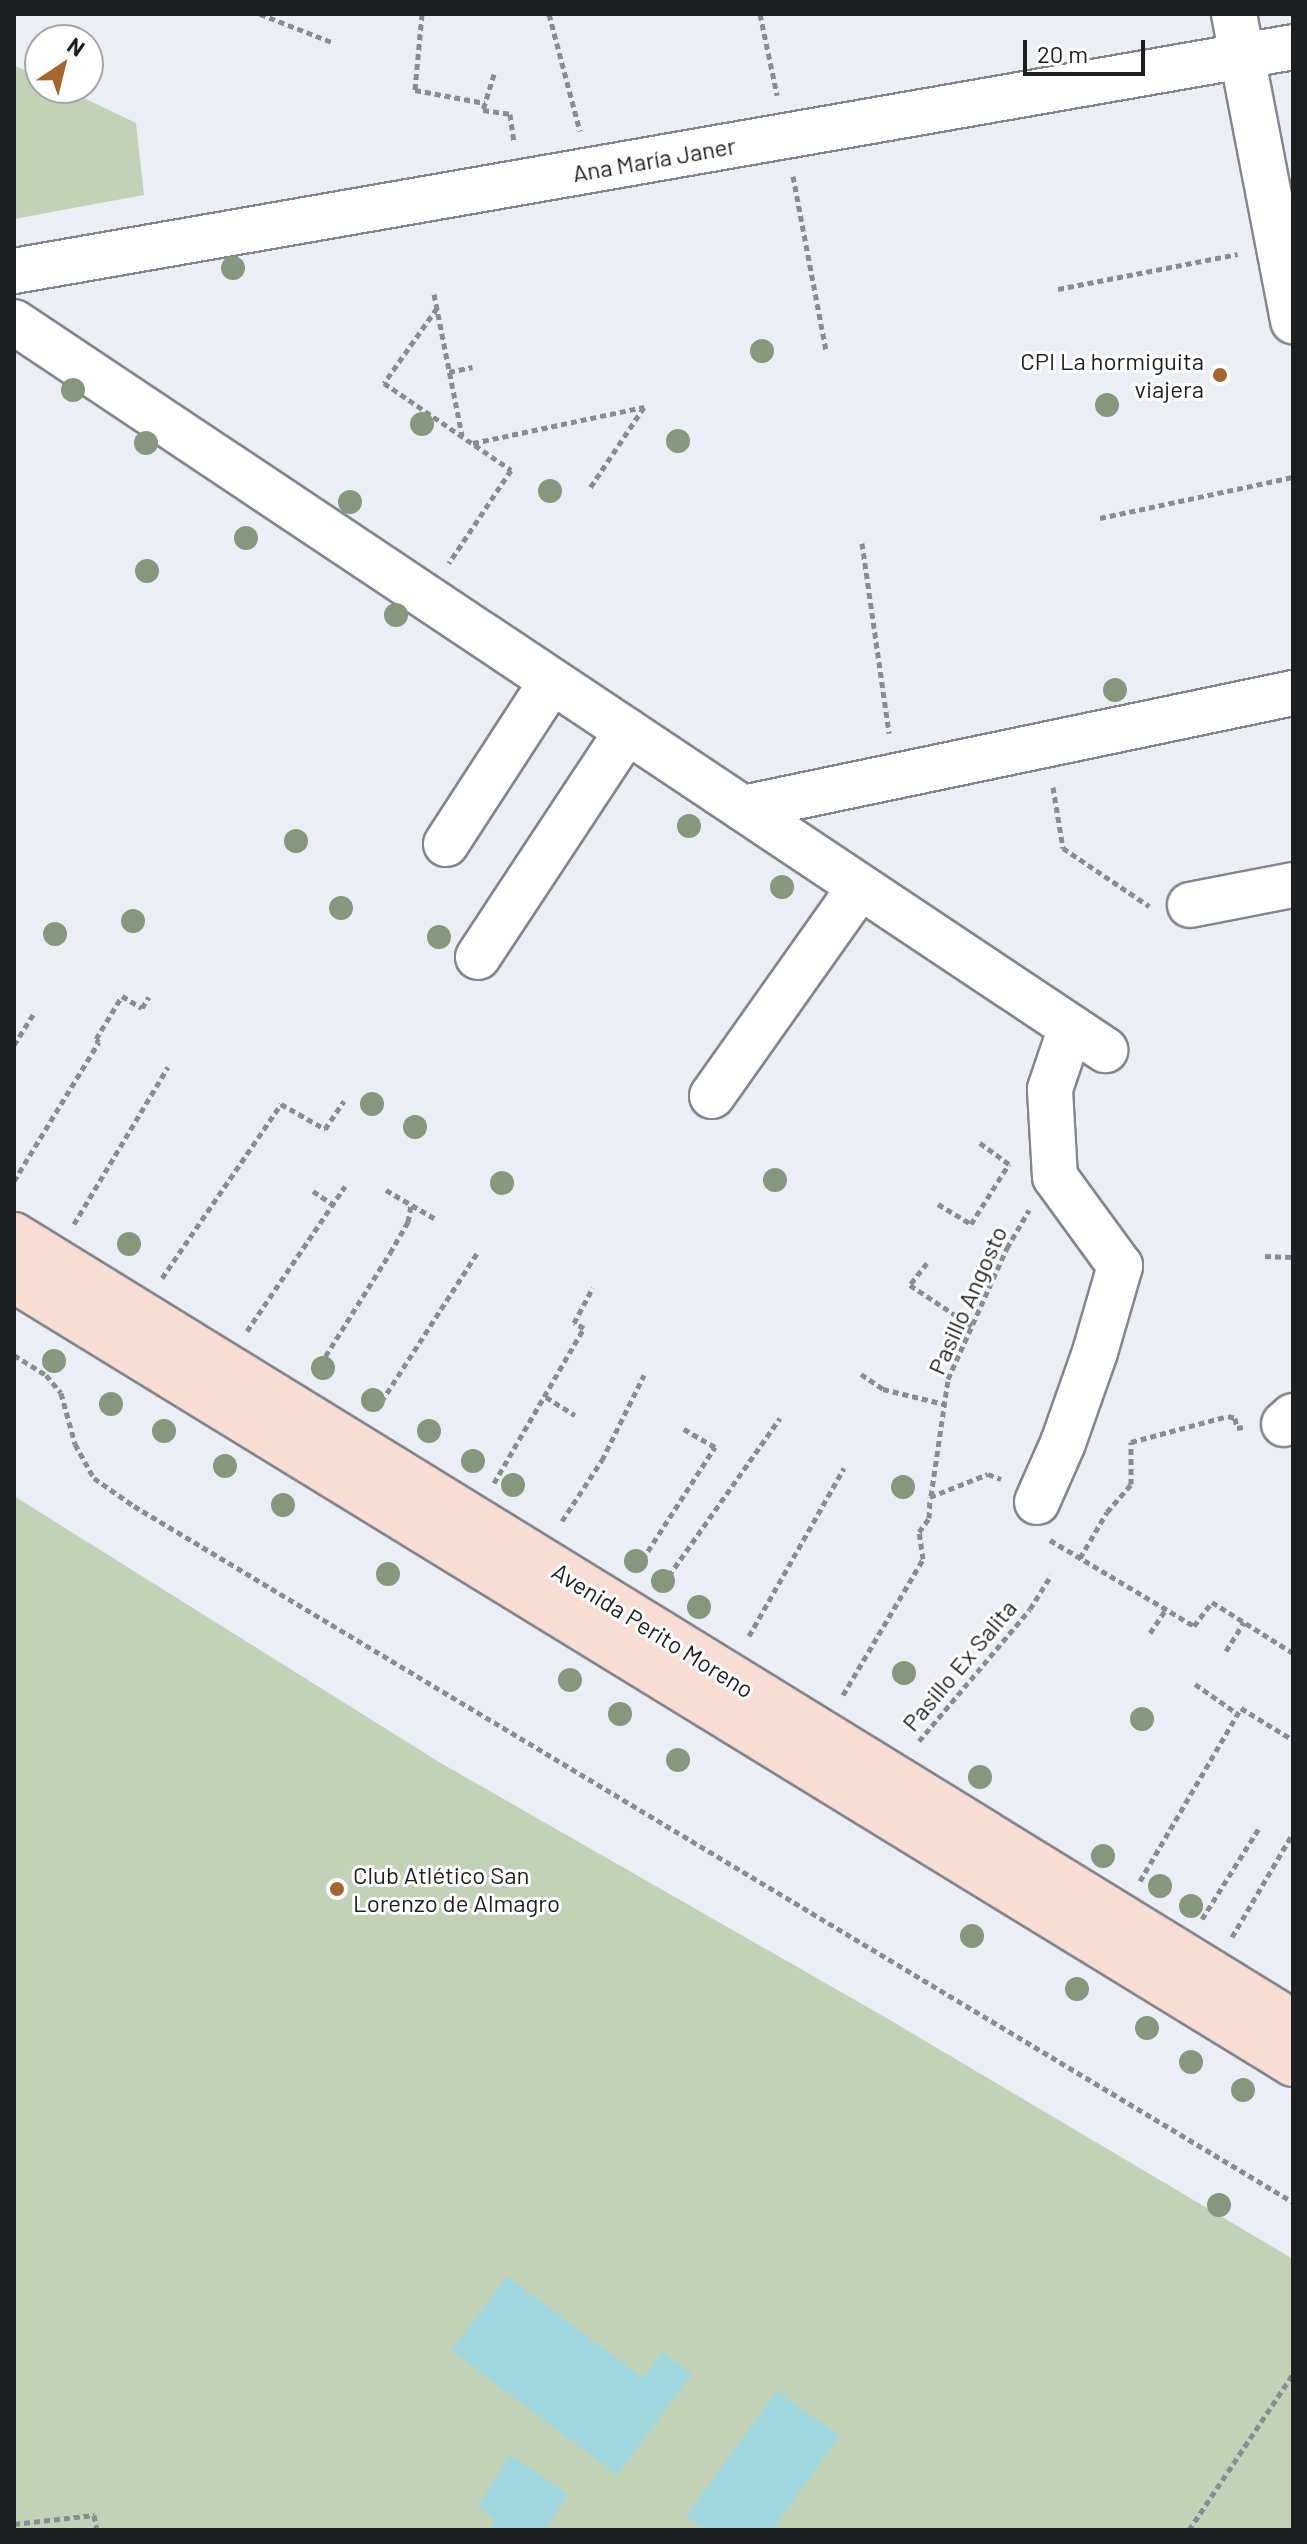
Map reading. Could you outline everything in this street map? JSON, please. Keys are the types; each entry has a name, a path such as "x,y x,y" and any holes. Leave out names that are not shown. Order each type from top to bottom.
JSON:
{"main road":[{"name":"Avenida Perito Moreno","path":"14,1235 1293,2022"},
{"name":"Avenida Perito Moreno","path":"14,1280 1293,2064"}],"street":[{"path":"1234,14 1293,321"},
{"name":"Ana María Janer","path":"14,271 1293,47"},
{"path":"14,322 1088,1039 1050,1089 1055,1177 1120,1266 1072,1417 1037,1502"},
{"path":"446,844 552,681"},
{"path":"743,808 1045,742 1293,693"},
{"path":"478,957 627,731"},
{"path":"1190,905 1293,885"},
{"path":"712,1096 860,887"}],"path":[{"path":"260,14 332,42"},
{"path":"279,23 282,14"},
{"path":"422,14 415,90 485,103"},
{"path":"549,14 590,170"},
{"path":"760,14 826,351"},
{"path":"494,74 483,110 510,114 519,183"},
{"path":"1058,289 1279,246"},
{"path":"434,294 462,436"},
{"path":"426,597 511,470 384,383 437,308"},
{"path":"449,372 472,367"},
{"path":"472,443 644,407 590,488"},
{"path":"1100,518 1293,477"},
{"path":"862,543 895,774"},
{"path":"1045,742 1063,848 1156,911 1190,905"},
{"path":"14,1181 99,1042 96,1039 122,996 142,1008 149,997"},
{"path":"14,1045 34,1013"},
{"path":"53,1260 168,1067"},
{"path":"139,1312 281,1104 325,1129 344,1101"},
{"path":"938,1204 971,1224 1009,1164 979,1142"},
{"name":"Pasillo Angosto","path":"820,1733 923,1559 919,1532 929,1518 948,1379 1007,1248 1043,1186 1055,1177"},
{"path":"225,1366 345,1186"},
{"path":"386,1190 434,1218"},
{"path":"313,1191 332,1204"},
{"path":"293,1408 390,1253 408,1222 411,1205"},
{"path":"354,1444 478,1252"},
{"path":"1265,1256 1293,1257"},
{"path":"927,1263 910,1285 972,1326"},
{"path":"472,1518 584,1328 574,1323 593,1288"},
{"path":"14,1355 46,1375 61,1393 75,1444 94,1478 134,1506 1293,2202"},
{"path":"861,1374 883,1389 944,1404"},
{"path":"537,1559 602,1460 644,1375"},
{"path":"546,1397 575,1415"},
{"path":"1080,1558 1107,1512 1131,1484 1131,1442 1228,1416 1235,1418 1237,1428 1288,1420"},
{"path":"625,1613 780,1418"},
{"path":"625,1613 715,1447 681,1427"},
{"path":"727,1675 844,1468"},
{"path":"930,1497 988,1474 1012,1483 1055,1516 1043,1536 1194,1626 1212,1602 1293,1653"},
{"name":"Pasillo Ex Salita","path":"890,1776 1030,1609 1051,1575"},
{"path":"1150,1633 1166,1609"},
{"path":"1226,1651 1244,1622"},
{"path":"1195,1684 1238,1714"},
{"path":"1120,1917 1241,1708 1293,1740"},
{"path":"1196,1963 1259,1828"},
{"path":"1196,1963 1293,1833"},
{"path":"1189,2530 1293,2374"},
{"path":"14,2524 94,2515 97,2530"}],"green space":[{"path":"14,65 24,70 24,104 96,104 136,123 144,195 14,219"},
{"name":"Club Atlético San Lorenzo de Almagro","path":"14,1496 439,1762 883,2016 1293,2259 1293,2530 14,2530"}],"water":[{"path":"507,2276 643,2378 663,2352 692,2374 617,2475 451,2351"},
{"path":"777,2391 840,2436 772,2530 705,2530 686,2516"},
{"path":"510,2454 568,2495 545,2530 489,2530 495,2520 478,2506"}],"place":[{"name":"CPI La hormiguita viajera","path":"1220,375"},
{"name":"Club Atlético San Lorenzo de Almagro","path":"337,1889"}]}
